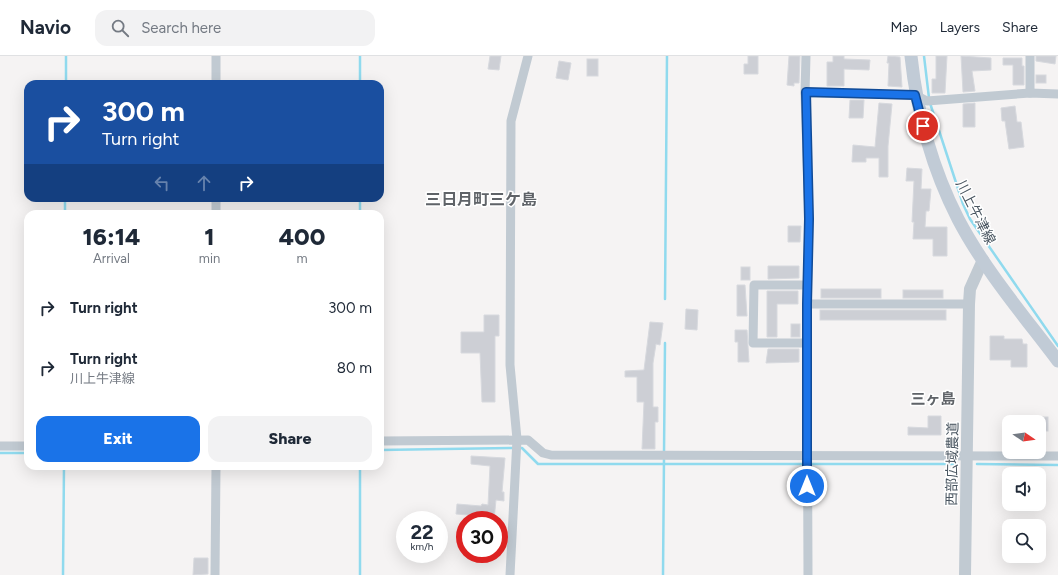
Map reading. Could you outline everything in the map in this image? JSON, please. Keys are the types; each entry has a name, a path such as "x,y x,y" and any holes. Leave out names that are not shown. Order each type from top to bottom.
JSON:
{"main road":[{"name":"川上牛津線","path":"911,56 925,98 926,137 958,219 983,260 1058,361"}],"street":[{"path":"216,56 216,80"},
{"path":"510,575 517,453 510,365 511,121 528,56"},
{"path":"806,56 809,219 807,285 808,575"},
{"path":"1030,56 1030,93"},
{"path":"806,92 925,98 980,98 1030,93 1058,94"},
{"name":"西部広域農道","path":"965,575 968,456 969,304 970,289 983,260"},
{"path":"807,285 754,285 754,343 807,343"},
{"path":"807,304 969,304"},
{"path":"384,441 517,439 528,440 543,453 551,455 1058,456"},
{"path":"0,446 24,446"},
{"path":"216,470 216,575"}],"building":[{"path":"490,56 501,56 499,70 488,69"},
{"path":"748,56 758,56 758,74 744,74 744,64 748,64"},
{"path":"789,56 800,56 799,83 794,83 794,86 787,85"},
{"path":"833,56 844,56 844,59 870,60 869,70 844,69 844,86 827,86 827,62 833,62"},
{"path":"888,56 900,57 902,87 888,86"},
{"path":"936,56 947,56 945,93 932,93 932,79 936,79"},
{"path":"961,56 991,58 991,70 972,71 975,91 963,92"},
{"path":"1036,56 1056,56 1055,64 1036,61"},
{"path":"1003,58 1022,58 1022,66 1024,66 1024,85 1013,85 1013,65 1003,65"},
{"path":"587,59 598,59 598,76 587,76"},
{"path":"559,61 571,63 568,80 556,78"},
{"path":"1036,75 1046,75 1046,83 1036,83"},
{"path":"850,100 864,100 863,118 849,118"},
{"path":"879,103 892,104 888,146 888,177 879,177 879,158 866,158 866,162 852,162 853,145 875,147"},
{"path":"975,103 975,127 963,127 963,104"},
{"path":"1015,106 1017,122 1021,122 1024,147 1009,149 1005,121 1002,121 1001,108"},
{"path":"907,168 922,169 921,189 931,189 929,211 926,211 925,227 947,227 947,256 933,256 933,239 913,239 914,222 912,222 914,181 906,181"},
{"path":"788,226 801,226 800,242 788,242"},
{"path":"768,266 799,266 799,278 768,279"},
{"path":"741,267 750,267 750,280 741,280"},
{"path":"737,285 745,285 747,316 737,316"},
{"path":"821,289 881,289 881,298 821,298"},
{"path":"903,290 943,290 943,298 903,298"},
{"path":"767,291 798,291 798,304 777,304 777,337 767,337"},
{"path":"686,309 698,310 697,330 685,329"},
{"path":"820,310 946,310 946,320 820,320"},
{"path":"484,315 499,315 499,336 495,336 495,402 482,402 480,353 461,353 461,332 484,332"},
{"path":"650,322 663,323 660,345 656,344 653,363 653,407 658,407 658,422 655,422 655,449 642,449 644,402 637,402 637,377 625,377 625,371 644,370"},
{"path":"791,324 800,324 800,337 791,337"},
{"path":"735,330 747,330 749,362 738,362 738,342 735,342"},
{"path":"990,336 1004,336 1004,339 1022,339 1023,344 1027,344 1027,367 1011,367 1011,360 990,360"},
{"path":"768,349 799,349 799,362 766,363"},
{"path":"928,416 941,416 941,435 908,435 908,427 928,428"},
{"path":"1046,417 1048,417 1048,431 1046,431"},
{"path":"471,456 505,458 502,492 504,492 504,501 496,500 495,511 456,511 457,504 481,506 482,504 488,505 490,466 471,464"},
{"path":"194,558 208,558 208,574 193,575"}],"waterway":[{"path":"66,56 66,80"},
{"path":"360,56 360,80"},
{"path":"665,299 667,56"},
{"path":"924,56 929,98"},
{"path":"930,103 963,204 970,219 1058,346"},
{"path":"65,202 65,210"},
{"path":"360,202 360,210"},
{"path":"664,453 665,343"},
{"path":"384,450 514,448"},
{"path":"519,448 522,448 538,464 956,464"},
{"path":"0,453 24,453"},
{"path":"663,575 664,458"},
{"path":"977,464 1058,465"},
{"path":"63,575 64,470"},
{"path":"360,470 360,575"}],"district":[{"name":"三日月町三ケ島","path":"481,199"},
{"name":"三ヶ島","path":"933,399"}],"route":[{"path":"807,486 807,304 809,219 806,92 915,95 923,126"}]}
